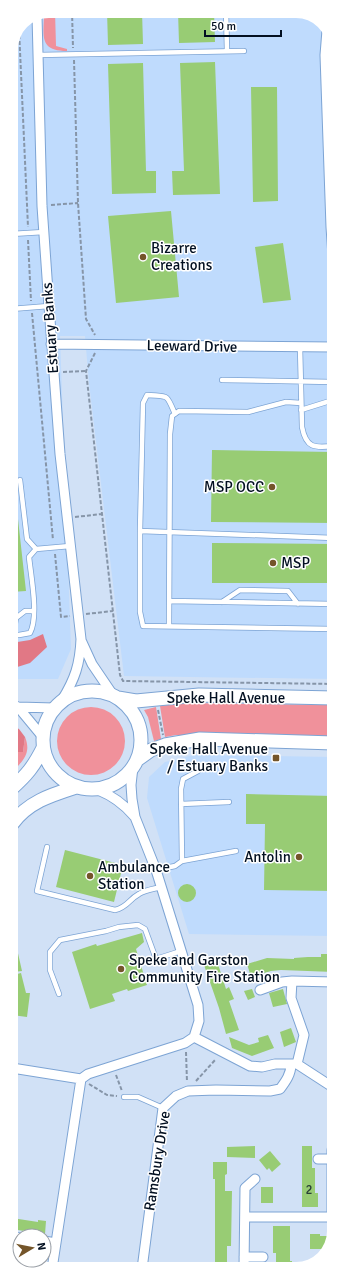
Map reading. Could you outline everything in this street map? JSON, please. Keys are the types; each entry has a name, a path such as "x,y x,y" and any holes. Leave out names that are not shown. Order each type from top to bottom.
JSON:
{"street":[{"name":"Estuary Banks","path":"37,20 44,232 49,306 60,454 81,639 80,657 77,671 72,684 58,704"},
{"path":"327,49 325,55 327,112"},
{"name":"Leeward Drive","path":"52,344 327,348"},
{"name":"Estuary Banks","path":"81,639 92,664 116,697"},
{"path":"18,783 35,764 43,742 46,721 58,704 72,695 86,691 100,691 116,697 130,709 138,722 141,737 140,752 135,764 131,785 135,817 156,870 198,1005 200,1021 194,1037 185,1043 88,1074 81,1079 18,1069"},
{"name":"Speke Hall Avenue","path":"116,697 136,701 199,695 327,698"},
{"path":"18,706 58,704"},
{"path":"18,710 43,742 46,759 53,771 64,781 76,787 87,790 98,790 112,786 124,778 135,764 151,750 164,745 200,739 327,743"},
{"path":"18,817 25,809 36,801 76,787"},
{"path":"98,790 112,796 124,804 135,817"},
{"path":"260,990 282,982 327,982"},
{"path":"292,982 291,998 304,1036 294,1064"},
{"path":"194,1037 250,1066 262,1067 275,1064 294,1064 327,1084"},
{"name":"Ramsbury Drive","path":"143,1262 163,1108 176,1096 188,1091 270,1091 280,1089 288,1078 294,1064"},
{"path":"53,1262 81,1079"},
{"path":"318,1159 327,1156"},
{"path":"244,1262 245,1188 255,1179"},
{"path":"245,1216 327,1217"},
{"path":"52,1242 56,1243"},
{"path":"244,1257 263,1257"}],"lane":[{"path":"226,18 227,51"},
{"path":"37,55 244,51"},
{"path":"18,234 44,232"},
{"path":"18,308 49,306"},
{"path":"300,347 303,434 308,443 314,447 327,446"},
{"path":"222,380 327,382"},
{"path":"175,414 170,400 165,396 147,395 143,403 140,531 140,612 143,626 327,629"},
{"path":"169,626 170,434 172,416 179,411 248,412 282,402 301,403"},
{"path":"301,410 327,402"},
{"path":"20,480 27,539 36,549"},
{"path":"140,531 327,538"},
{"path":"18,635 30,633 34,626 29,557 36,549 70,546"},
{"path":"222,602 240,590 288,591 298,604"},
{"path":"169,601 327,604"},
{"path":"18,616 25,611 34,611"},
{"path":"182,861 182,779 198,771"},
{"path":"181,804 229,802"},
{"path":"47,846 37,891 115,910 124,908 140,893 161,887"},
{"path":"156,870 175,866 182,861 236,851"},
{"path":"58,994 50,970 50,952 60,940 119,927 138,925 145,929 156,959 181,951"},
{"path":"124,1097 138,1097 163,1108"}],"path":[{"path":"72,18 78,203 86,320 95,334 96,345 95,355 86,371 120,675 123,681 327,684"},
{"path":"20,37 32,307 61,617 113,611"},
{"path":"152,681 164,745"},
{"path":"185,1043 188,1091"},
{"path":"188,1091 223,1052"},
{"path":"81,1079 107,1095 124,1097 112,1066"}],"shaded area":[{"path":"49,18 298,18 308,20 323,33 327,49 327,679 124,676 89,383 85,336 60,336 71,649 58,679 18,679 18,49 20,37 32,23 37,20"},
{"path":"55,18 56,46 67,49 67,51 51,48 47,45 44,35 44,19"},
{"path":"43,634 47,647 30,663 18,667 18,642 30,640"},
{"path":"185,703 327,705 327,737 176,735 165,737 160,706"},
{"path":"84,707 98,707 110,712 120,722 125,734 125,748 120,760 110,770 98,775 84,775 72,770 62,760 57,748 57,734 62,722 72,712"},
{"path":"156,707 161,739 154,741 148,717 144,710"},
{"path":"18,728 25,737 23,752 18,752"},
{"path":"25,737 27,743 27,753 18,766 18,752 23,752"},
{"path":"194,755 327,757 327,936 189,934 147,798 149,777 165,762"}],"building":[{"path":"107,18 142,18 143,44 108,45"},
{"path":"178,18 214,18 215,42 179,43"},
{"path":"215,62 220,194 173,195 172,171 184,171 180,63"},
{"path":"143,63 146,171 156,171 156,193 112,194 108,64"},
{"path":"251,87 277,87 278,201 253,202"},
{"name":"Bizarre Creations","path":"171,211 179,297 116,303 108,216"},
{"path":"283,243 291,300 263,303 255,247"},
{"name":"MSP OCC","path":"212,450 327,452 327,523 211,522"},
{"path":"18,519 26,591 18,592"},
{"name":"MSP","path":"212,543 327,544 327,583 212,583"},
{"name":"Antolin","path":"246,794 327,796 327,891 264,890 265,824 246,824"},
{"name":"Ambulance Station","path":"65,850 123,865 114,902 56,887"},
{"path":"187,884 193,887 196,893 193,899 187,902 181,899 178,893 181,887"},
{"path":"142,933 144,942 136,949 147,985 112,994 115,1001 90,1009 72,952 96,944 97,946"},
{"path":"18,953 22,971 18,972"},
{"path":"321,954 327,954 327,972 281,970 271,971 251,977 247,964 267,958 294,959 321,957"},
{"path":"217,961 226,989 229,987 234,999 229,1001 239,1030 226,1034 219,1008 204,965"},
{"path":"21,973 26,993 30,993 27,1017 18,1016 18,974"},
{"path":"252,989 255,997 248,1000 244,991"},
{"path":"283,989 287,1004 273,1007 269,993"},
{"path":"291,1028 296,1042 284,1047 280,1032"},
{"path":"268,1035 274,1048 252,1056 232,1048 229,1037 249,1045 259,1042 258,1038"},
{"path":"255,1146 255,1158 227,1157 227,1147"},
{"path":"302,1146 312,1146 312,1168 315,1168 315,1193 318,1193 318,1207 302,1207"},
{"path":"270,1151 281,1164 272,1172 269,1168 267,1170 259,1160"},
{"path":"213,1162 227,1162 225,1191 232,1191 231,1246 227,1246 227,1262 215,1262 215,1179 213,1179"},
{"path":"261,1187 273,1187 273,1203 261,1203"},
{"path":"18,1219 38,1222 38,1220 46,1221 45,1228 18,1228"},
{"path":"273,1226 290,1226 290,1261 292,1262 276,1262 276,1253 273,1253"},
{"path":"310,1234 327,1236 322,1249 310,1249"}],"place":[{"name":"Bizarre Creations","path":"143,257"},
{"name":"MSP OCC","path":"272,487"},
{"name":"MSP","path":"273,563"},
{"name":"Speke Hall Avenue / Estuary Banks","path":"276,758"},
{"name":"Antolin","path":"299,857"},
{"name":"Ambulance Station","path":"90,876"},
{"name":"Speke and Garston Community Fire Station","path":"121,969"}]}
